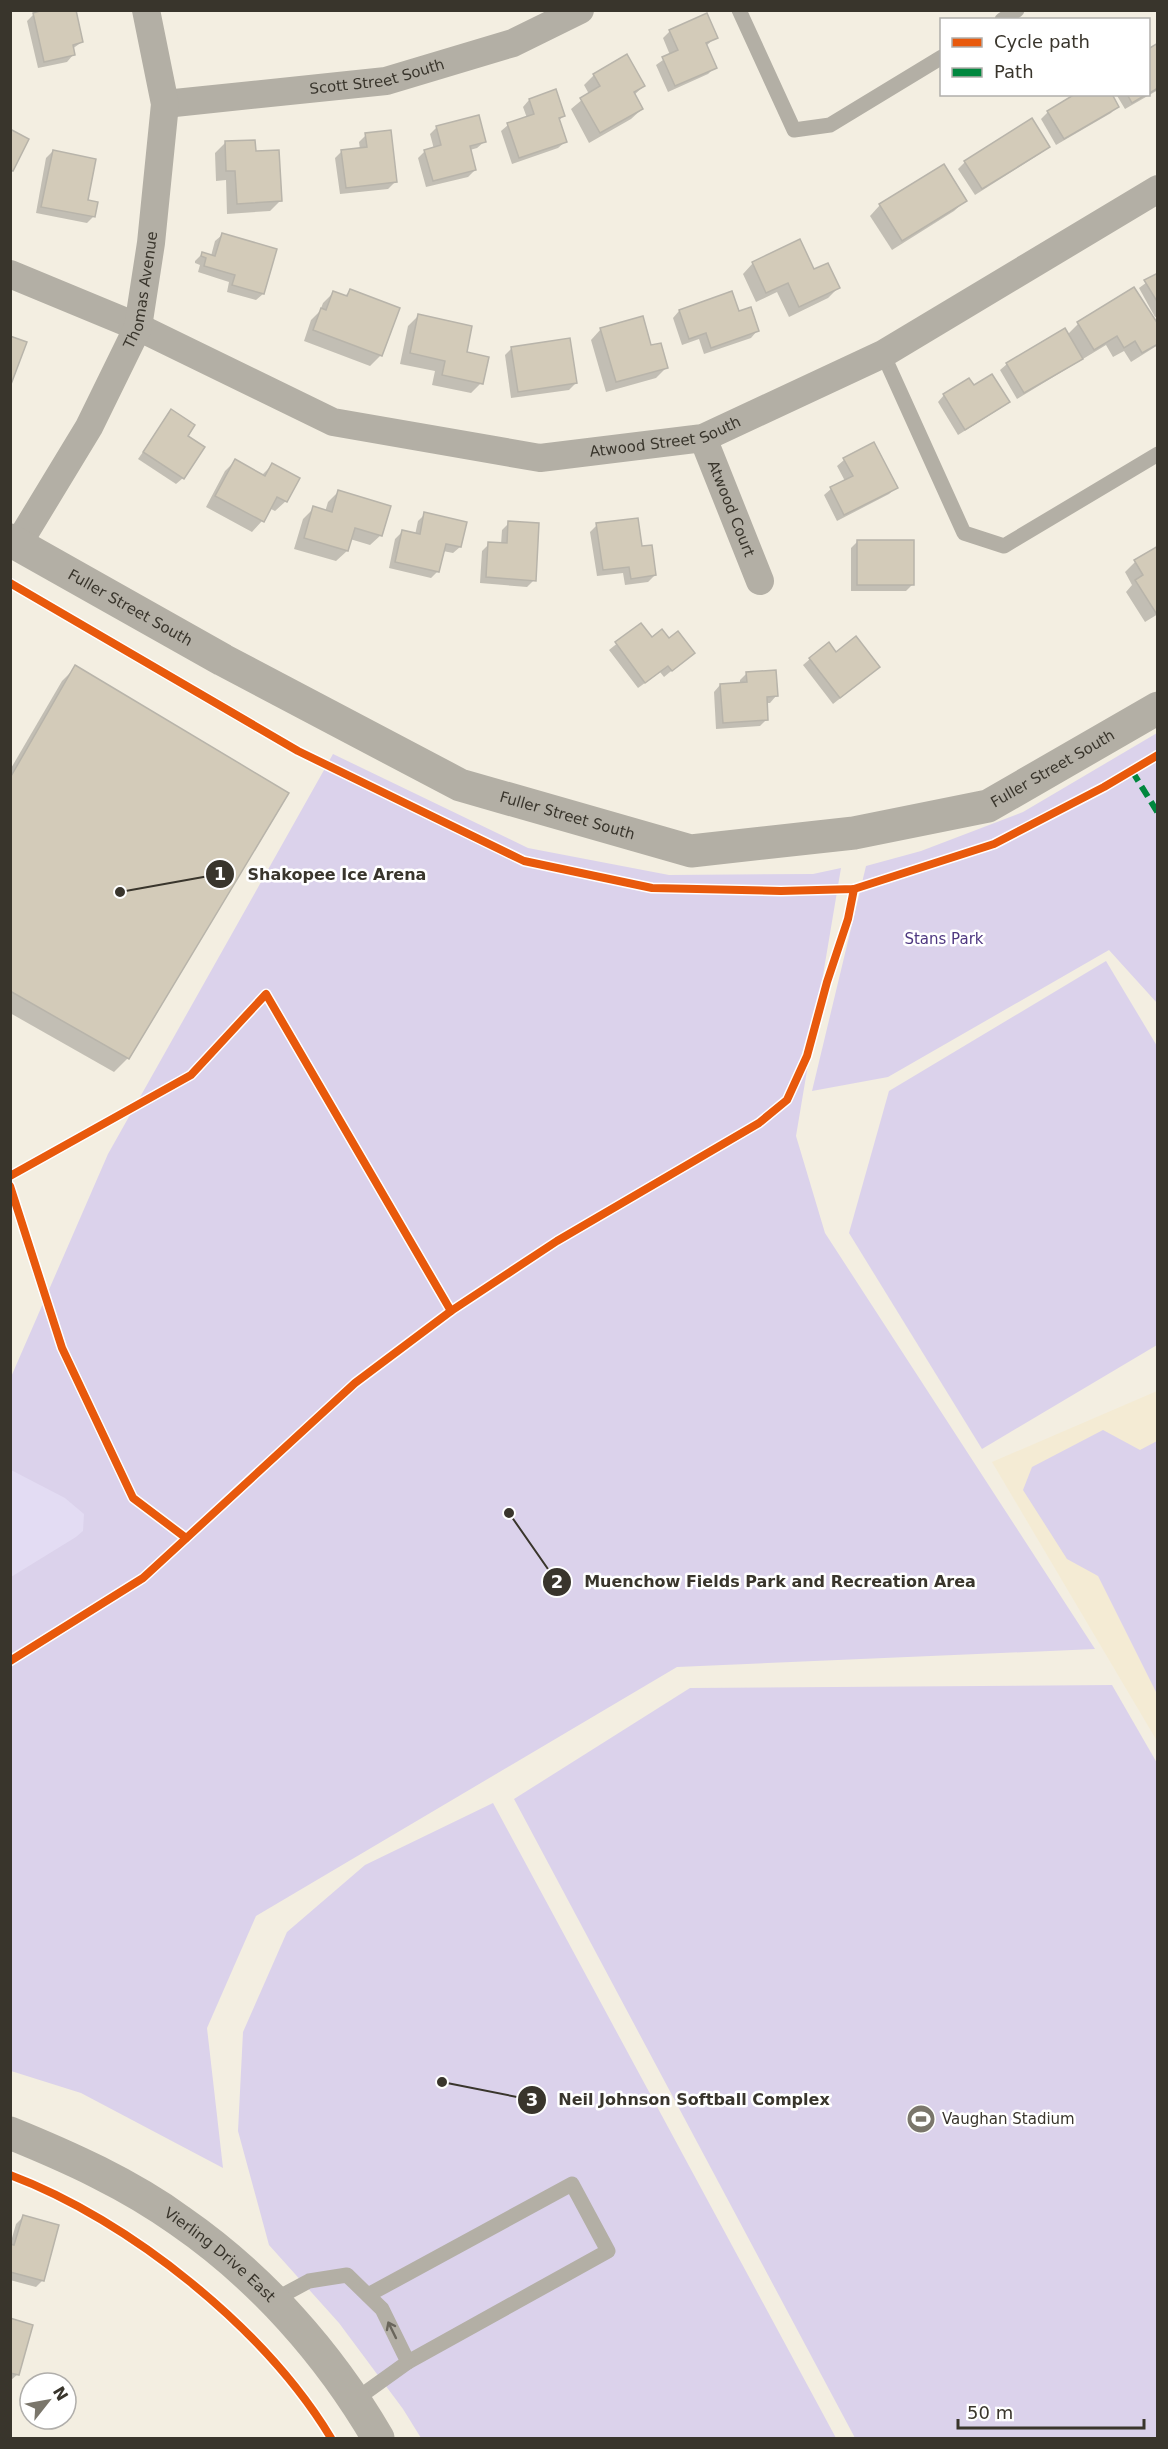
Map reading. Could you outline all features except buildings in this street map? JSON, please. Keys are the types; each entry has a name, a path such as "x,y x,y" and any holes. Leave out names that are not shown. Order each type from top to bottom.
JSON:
{"street":[{"name":"Thomas Avenue","path":"13,547 89,427 138,327 151,243 165,104 146,10"},
{"name":"Scott Street South","path":"165,104 386,81 513,43 580,10"},
{"name":"Atwood Street South","path":"10,274 138,327 333,422 540,458 703,438 883,354 1158,189"},
{"name":"Atwood Court","path":"703,438 760,581"},
{"name":"Fuller Street South","path":"13,547 460,785 691,851 854,832 988,806 1158,708"},
{"name":"Vierling Drive East","path":"10,2133 45,2147 115,2181 180,2220 232,2261 324,2359 355,2400 378,2439"}],"lane":[{"path":"739,10 794,130 831,125 940,58"},
{"path":"883,354 964,533 1004,546 1158,454"},
{"path":"355,2400 408,2362 608,2251 572,2184 368,2295"},
{"path":"272,2301 309,2281 347,2275 382,2309 408,2362"}],"shaded area":[{"path":"1157,1391 1157,1741 992,1462"},
{"path":"11,1470 65,1498 84,1514 83,1531 11,1577"}],"green space":[{"name":"Stans Park","path":"1157,733 1157,1003 1109,950 888,1077 812,1091 866,866 921,851 1023,812"},
{"path":"333,754 528,848 669,875 813,874 841,868 796,1136 825,1233 1095,1649 677,1667 256,1916 207,2028 223,2168 81,2093 11,2071 11,1377 108,1154"},
{"path":"1106,961 1157,1046 1157,1345 982,1449 849,1233 889,1091"},
{"path":"1103,1430 1140,1450 1157,1441 1157,1694 1098,1576 1067,1559 1023,1490 1032,1467"},
{"name":"Vaughan Stadium","path":"1112,1685 1157,1763 1157,2438 855,2438 514,1799 690,1688"},
{"path":"493,1803 836,2438 421,2438 403,2409 339,2323 269,2245 238,2131 243,2032 287,1932 365,1865"}],"marked path":[{"path":"1132,771 1158,813"}],"cycle path":[{"path":"10,583 298,751 524,861 652,888 781,891 854,889 994,844 1104,787 1158,755"},
{"path":"10,1661 143,1578 355,1383 451,1311 557,1241 759,1123 787,1100 807,1056 827,982 848,919 854,889"},
{"path":"10,1176 191,1075 266,994 451,1311"},
{"path":"10,1186 62,1348 133,1498 186,1538"},
{"path":"10,2175 56,2195 102,2220 147,2249 191,2282 270,2357 303,2397 331,2438"}],"place":[{"name":"Shakopee Ice Arena","path":"120,892"},
{"name":"Muenchow Fields Park and Recreation Area","path":"509,1513"},
{"name":"Neil Johnson Softball Complex","path":"442,2082"},
{"name":"Vaughan Stadium","path":"921,2119"}]}
